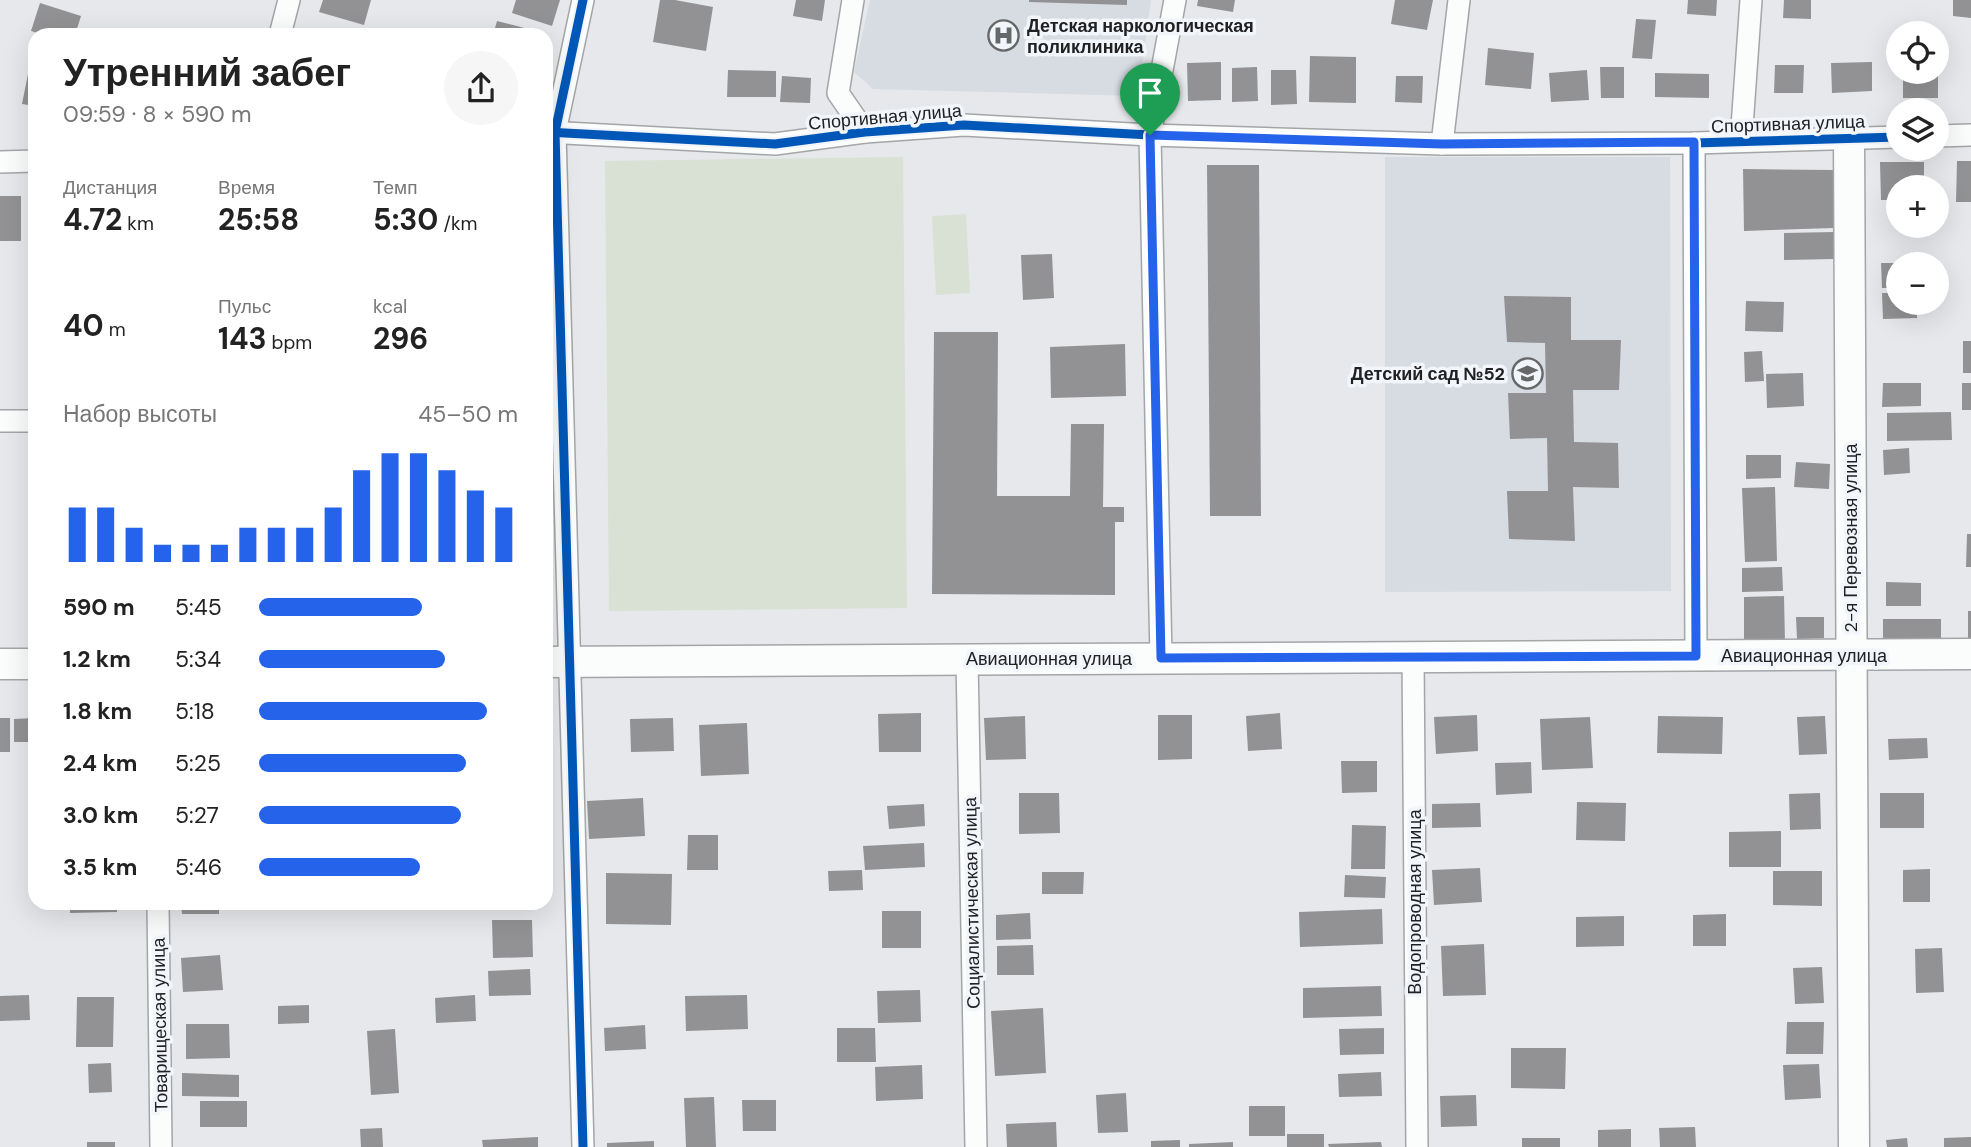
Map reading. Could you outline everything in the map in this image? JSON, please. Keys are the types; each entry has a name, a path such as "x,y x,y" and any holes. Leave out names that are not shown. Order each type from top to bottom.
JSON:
{"main road":[{"name":"2-я Перевозная улица","path":"1849,138 1854,1147"},
{"name":"Авиационная улица","path":"558,662 1971,654"},
{"path":"0,664 28,664"}],"street":[{"path":"282,28 289,0"},
{"path":"553,124 583,0"},
{"path":"853,0 838,93 865,132"},
{"path":"1161,658 1150,135 1175,0"},
{"path":"1442,144 1459,0"},
{"path":"1741,141 1751,0"},
{"name":"Спортивная улица","path":"553,132 775,144 865,132 964,125 1150,135 1442,144 1886,137"},
{"path":"1949,136 1971,135"},
{"path":"1694,142 1696,656"},
{"path":"0,162 28,161"},
{"path":"553,283 558,662 583,1147"},
{"path":"0,421 28,421"},
{"name":"Водопроводная улица","path":"1413,656 1417,1147"},
{"name":"Социалистическая улица","path":"967,659 976,1147"},
{"name":"Товарищеская улица","path":"158,910 162,1147"}],"shaded area":[{"name":"Детская наркологическая поликлиника","path":"870,0 1151,0 1138,96 873,89 854,72"},
{"path":"903,157 907,608 609,611 605,161"},
{"name":"Детский сад №52","path":"1385,157 1670,157 1671,591 1385,592"},
{"path":"966,214 970,293 936,295 932,216"}],"building":[{"path":"323,0 371,0 364,25 319,12"},
{"path":"516,0 560,0 552,26 512,13"},
{"path":"660,0 713,7 706,51 653,42"},
{"path":"796,0 825,0 822,21 793,16"},
{"path":"1127,0 1127,5 1029,2"},
{"path":"1198,0 1235,0 1233,12 1197,6"},
{"path":"1395,0 1433,0 1427,30 1391,24"},
{"path":"1688,0 1717,0 1716,16 1687,14"},
{"path":"1784,0 1811,0 1811,19 1783,18"},
{"path":"1953,0 1971,0 1971,18 1953,16"},
{"path":"40,3 81,16 77,28 32,28"},
{"path":"1636,19 1656,20 1652,59 1632,58"},
{"path":"497,21 524,28 495,28"},
{"path":"1488,48 1534,53 1531,89 1485,85"},
{"path":"1310,56 1356,57 1356,103 1309,102"},
{"path":"1221,62 1221,100 1188,101 1187,63"},
{"path":"1872,62 1872,91 1832,93 1831,63"},
{"path":"1775,65 1804,65 1803,93 1774,93"},
{"path":"1257,67 1258,101 1232,102 1232,68"},
{"path":"1600,67 1624,67 1624,98 1601,98"},
{"path":"728,70 776,71 776,97 727,97"},
{"path":"1271,70 1296,70 1297,104 1271,105"},
{"path":"1587,70 1589,100 1551,102 1549,73"},
{"path":"1655,73 1709,74 1709,98 1655,97"},
{"path":"28,74 28,105 22,104"},
{"path":"782,76 811,78 810,103 780,102"},
{"path":"1396,76 1423,76 1422,103 1395,102"},
{"path":"1903,84 1938,84 1938,98 1903,98"},
{"path":"1957,161 1971,161 1971,202 1956,202"},
{"path":"1880,162 1924,162 1924,175 1886,175 1886,200 1881,200"},
{"path":"1207,165 1259,165 1261,516 1210,516"},
{"path":"1743,169 1834,170 1834,228 1744,231"},
{"path":"0,196 21,196 21,241 0,241"},
{"path":"1834,232 1834,259 1784,260 1784,233"},
{"path":"1052,254 1054,298 1023,300 1021,255"},
{"path":"1881,263 1886,263 1886,288 1882,288"},
{"path":"1882,293 1886,293 1886,315 1917,315 1917,318 1883,319"},
{"path":"1504,296 1571,297 1571,340 1621,340 1619,390 1573,390 1574,442 1618,443 1619,488 1573,487 1575,541 1509,539 1507,491 1548,491 1547,438 1510,439 1508,393 1546,393 1545,343 1507,342"},
{"path":"1746,301 1784,302 1783,332 1745,331"},
{"path":"934,332 998,332 997,496 1070,496 1071,424 1104,424 1103,507 1124,507 1124,522 1115,522 1115,595 932,594"},
{"path":"1963,341 1971,341 1971,373 1963,373"},
{"path":"1125,344 1126,396 1051,398 1050,347"},
{"path":"1762,351 1764,381 1745,382 1744,352"},
{"path":"1803,373 1804,406 1767,408 1766,374"},
{"path":"1883,383 1921,383 1921,406 1882,407"},
{"path":"1962,383 1971,383 1971,410 1962,410"},
{"path":"1951,412 1952,440 1887,441 1887,413"},
{"path":"1909,448 1910,473 1884,475 1883,450"},
{"path":"1746,455 1781,455 1781,478 1746,479"},
{"path":"1796,462 1830,464 1829,489 1794,487"},
{"path":"1775,487 1777,561 1745,562 1742,488"},
{"path":"1967,534 1971,534 1971,567 1966,567"},
{"path":"1782,567 1783,591 1742,592 1742,568"},
{"path":"1886,582 1921,583 1921,606 1886,606"},
{"path":"1784,596 1785,643 1744,643 1744,597"},
{"path":"1968,611 1971,611 1971,639 1968,639"},
{"path":"1796,617 1824,617 1824,638 1797,639"},
{"path":"1883,619 1941,619 1941,639 1883,640"},
{"path":"921,713 921,752 879,752 878,714"},
{"path":"1280,713 1282,749 1248,751 1246,716"},
{"path":"1158,715 1192,715 1192,759 1158,760"},
{"path":"1477,715 1478,751 1436,754 1434,717"},
{"path":"1025,716 1026,759 986,760 984,718"},
{"path":"1658,716 1723,717 1722,754 1657,753"},
{"path":"1825,716 1827,754 1799,755 1797,717"},
{"path":"1590,717 1593,768 1542,770 1540,719"},
{"path":"0,718 10,718 10,752 0,752"},
{"path":"28,718 28,742 14,742 14,719"},
{"path":"673,718 674,751 631,752 630,719"},
{"path":"747,723 749,774 701,776 699,725"},
{"path":"1927,738 1928,758 1889,760 1888,739"},
{"path":"1341,761 1377,761 1377,792 1342,793"},
{"path":"1531,762 1532,793 1496,795 1495,763"},
{"path":"1019,793 1059,793 1060,833 1019,834"},
{"path":"1820,793 1821,829 1790,830 1789,794"},
{"path":"1880,793 1924,793 1924,828 1880,828"},
{"path":"643,798 645,836 589,839 587,801"},
{"path":"1577,802 1626,803 1625,841 1576,840"},
{"path":"1480,803 1481,827 1432,828 1432,804"},
{"path":"924,804 925,826 889,829 887,806"},
{"path":"1352,825 1386,826 1385,869 1351,869"},
{"path":"1781,831 1781,867 1729,867 1729,832"},
{"path":"688,835 718,835 718,870 687,870"},
{"path":"924,843 925,867 865,870 863,846"},
{"path":"1480,868 1482,902 1434,905 1432,870"},
{"path":"1930,869 1930,902 1903,902 1903,870"},
{"path":"862,870 863,890 829,891 828,871"},
{"path":"1773,871 1822,871 1822,906 1773,905"},
{"path":"1042,872 1084,872 1083,894 1042,894"},
{"path":"606,873 672,874 671,925 606,924"},
{"path":"1345,875 1386,877 1385,898 1344,897"},
{"path":"1382,909 1383,944 1300,947 1299,912"},
{"path":"70,910 117,910 117,912 70,913"},
{"path":"182,910 219,910 219,914 182,914"},
{"path":"882,911 921,911 921,948 882,948"},
{"path":"1030,913 1031,939 996,940 996,915"},
{"path":"1726,914 1726,946 1693,946 1693,915"},
{"path":"1624,916 1624,946 1576,947 1576,917"},
{"path":"492,920 532,920 533,957 493,958"},
{"path":"1484,944 1486,995 1443,996 1441,946"},
{"path":"1033,945 1034,975 997,975 997,946"},
{"path":"1942,948 1944,992 1916,993 1915,949"},
{"path":"220,955 223,990 183,992 181,958"},
{"path":"1822,967 1824,1003 1795,1004 1793,968"},
{"path":"530,969 531,995 489,996 488,971"},
{"path":"1381,986 1382,1016 1303,1018 1303,988"},
{"path":"920,990 921,1022 878,1023 877,991"},
{"path":"29,995 30,1020 0,1021 0,996"},
{"path":"475,995 476,1021 436,1023 435,998"},
{"path":"747,995 748,1029 686,1031 685,996"},
{"path":"77,997 114,997 113,1047 76,1047"},
{"path":"309,1005 309,1023 278,1024 278,1006"},
{"path":"1043,1008 1046,1073 995,1076 991,1011"},
{"path":"1787,1022 1824,1022 1823,1054 1786,1054"},
{"path":"186,1024 229,1024 230,1058 186,1059"},
{"path":"645,1025 646,1049 605,1051 604,1028"},
{"path":"837,1028 875,1028 876,1062 837,1062"},
{"path":"1384,1028 1384,1054 1340,1055 1339,1029"},
{"path":"395,1029 399,1093 371,1095 367,1031"},
{"path":"1511,1048 1566,1048 1565,1089 1511,1088"},
{"path":"111,1063 112,1092 89,1093 88,1064"},
{"path":"1819,1064 1821,1098 1785,1100 1783,1065"},
{"path":"922,1065 923,1099 876,1101 875,1067"},
{"path":"1381,1072 1382,1096 1339,1097 1338,1074"},
{"path":"182,1073 239,1075 239,1097 182,1096"},
{"path":"1126,1093 1128,1132 1098,1133 1096,1095"},
{"path":"1476,1095 1477,1126 1441,1127 1440,1096"},
{"path":"714,1097 716,1147 686,1147 684,1098"},
{"path":"742,1100 776,1100 776,1131 743,1131"},
{"path":"200,1101 247,1101 247,1127 200,1127"},
{"path":"1249,1106 1285,1106 1285,1136 1249,1136"},
{"path":"1056,1122 1057,1147 1007,1147 1006,1124"},
{"path":"1695,1127 1696,1147 1660,1147 1659,1128"},
{"path":"382,1128 383,1147 361,1147 360,1129"},
{"path":"1631,1129 1631,1147 1598,1147 1598,1130"},
{"path":"1287,1134 1324,1134 1324,1147 1287,1147"},
{"path":"538,1137 538,1147 483,1147 482,1140"},
{"path":"1971,1137 1971,1147 1944,1147 1944,1138"},
{"path":"1522,1138 1560,1138 1560,1147 1522,1147"},
{"path":"1907,1138 1908,1147 1887,1147 1886,1140"},
{"path":"1180,1140 1180,1147 1151,1147 1151,1141"},
{"path":"654,1141 654,1147 607,1147 607,1143"},
{"path":"87,1142 115,1142 115,1147 87,1147"},
{"path":"1233,1142 1233,1147 1189,1147 1189,1144"},
{"path":"1381,1142 1382,1147 1329,1147 1328,1144"}],"cycle path":[{"path":"583,0 555,132 583,1147"},
{"path":"553,132 775,144 865,132 964,125 1150,135 1442,144 1694,143 1886,137"}],"place":[{"name":"Детская наркологическая поликлиника","path":"1004,36"},
{"name":"Детский сад №52","path":"1528,374"}],"route":[{"path":"1150,135 1442,144 1694,142 1696,656 1161,658 1150,135"}]}
